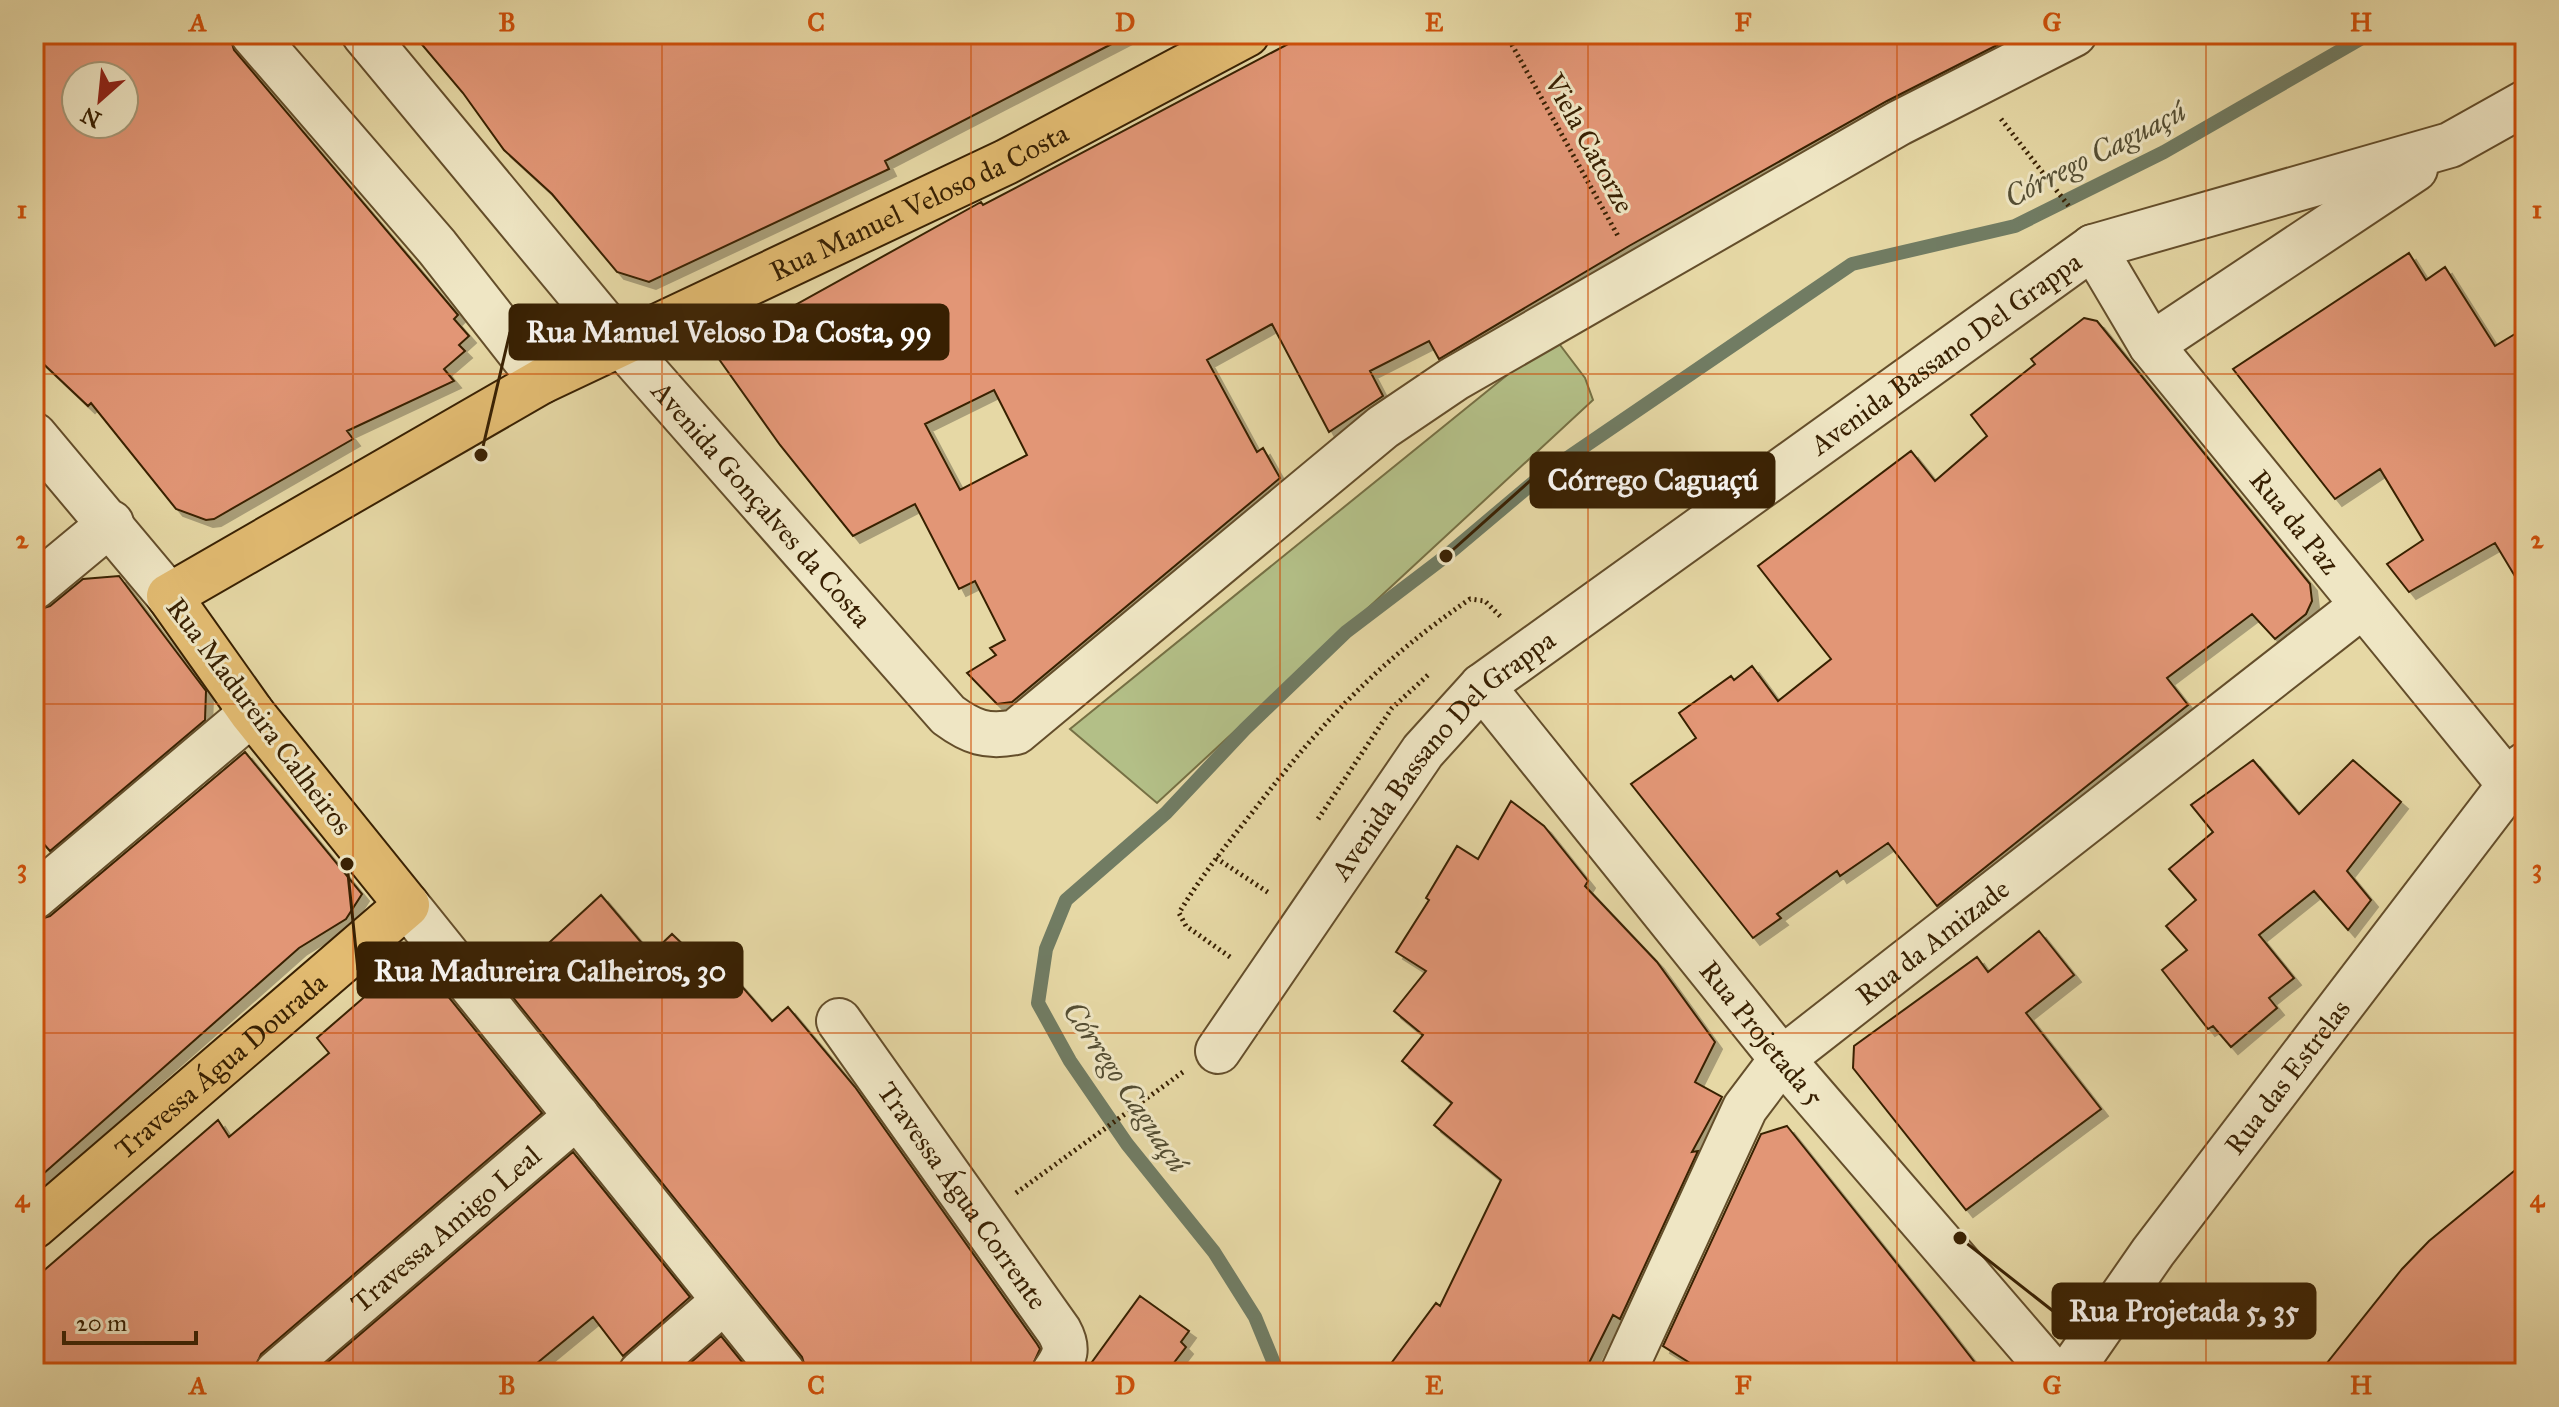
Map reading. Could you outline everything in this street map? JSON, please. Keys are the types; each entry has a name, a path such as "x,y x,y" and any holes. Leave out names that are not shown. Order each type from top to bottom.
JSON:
{"main road":[{"name":"Rua Manuel Veloso da Costa","path":"169,596 542,381 623,346 1006,162 1247,34"},
{"name":"Rua Madureira Calheiros","path":"169,596 252,713 407,905"},
{"name":"Travessa Água Dourada","path":"34,1226 407,905"}],"street":[{"path":"253,34 437,247 542,381"},
{"name":"Avenida Gonçalves da Costa","path":"364,34 623,346 948,715 968,730 993,737 1016,732 1383,427 1454,379 1638,272"},
{"path":"1638,272 1899,123 2074,34"},
{"name":"Avenida Bassano Del Grappa","path":"1218,1051 1423,751 1482,686 2084,230 2450,145 2525,103"},
{"path":"2151,345 2450,145"},
{"name":"Rua da Paz","path":"2084,230 2151,345 2362,606 2520,781"},
{"name":"Rua Madureira Calheiros","path":"34,435 111,523 169,596"},
{"path":"34,587 111,523"},
{"name":"Rua da Amizade","path":"1623,1373 1745,1108 1782,1059 2362,606"},
{"name":"Rua Projetada 5","path":"1482,686 1782,1059 2053,1373"},
{"path":"34,897 252,713"},
{"name":"Rua das Estrelas","path":"2069,1373 2153,1252 2520,781"},
{"name":"Rua Madureira Calheiros","path":"407,905 783,1373"},
{"name":"Travessa Água Corrente","path":"839,1021 1059,1331 1067,1345 1064,1358 1054,1373"},
{"name":"Travessa Amigo Leal","path":"277,1373 577,1116"},
{"path":"641,1373 724,1301"}],"path":[{"name":"Viela Catorze","path":"1506,34 1638,272"},
{"path":"1998,115 2084,230"},
{"path":"1265,982 1186,926 1179,913 1216,858 1313,734 1366,678 1470,599 1485,601 1496,611 1526,654"},
{"path":"1216,858 1269,893"},
{"path":"1041,1175 1164,1085"}],"green space":[{"path":"1554,337 1585,378 1593,400 1157,803 1070,729"}],"building":[{"path":"34,34 229,34 234,50 458,315 454,319 469,336 459,345 465,351 444,369 454,381 347,431 353,439 214,519 206,520 176,509 91,403 88,406 34,355"},
{"path":"413,34 1131,34 885,161 889,169 649,282 617,272 552,194 504,150 463,93"},
{"path":"1307,34 2019,34 1887,101 1629,246 1439,359 1429,341 1370,371 1383,396 1329,432 1272,324 1207,360 1257,452 1263,448 1280,478 1012,702 997,704 967,673 996,655 990,648 1005,640 975,581 959,589 915,504 853,536 780,445 716,355 732,340 981,202 983,205","holes":["994,390 1027,455 960,490 925,424"]},
{"path":"2409,253 2426,280 2445,267 2495,346 2525,328 2525,593 2495,543 2409,592 2387,564 2423,540 2380,469 2335,499 2233,369"},
{"path":"2084,318 2097,321 2310,584 2312,601 2306,614 2275,639 2252,614 2167,678 2188,705 1937,906 1888,843 1840,876 1837,871 1777,914 1781,918 1753,938 1631,784 1696,738 1679,713 1731,676 1734,680 1752,666 1778,701 1831,659 1758,566 1911,451 1935,481 1987,436 1971,415 2035,364 2031,359"},
{"path":"119,576 206,691 205,720 50,851 34,833 34,611 50,606 83,579"},
{"path":"245,752 362,894 346,919 299,948 34,1182 34,921 50,916"},
{"path":"2253,760 2299,814 2353,760 2401,802 2347,871 2371,900 2348,930 2314,891 2259,935 2294,978 2269,998 2277,1008 2231,1047 2213,1026 2208,1029 2162,970 2187,950 2166,926 2196,900 2169,869 2213,832 2191,805"},
{"path":"1511,801 1544,826 1588,881 1585,886 1657,962 1715,1042 1695,1082 1722,1097 1692,1152 1698,1151 1620,1319 1613,1315 1584,1373 1384,1373 1436,1303 1440,1306 1501,1180 1434,1125 1452,1103 1402,1061 1423,1035 1394,1011 1426,971 1396,952 1429,900 1426,898 1457,846 1478,859"},
{"path":"601,895 651,954 672,934 696,957 703,951 712,962 717,958 772,1021 788,1007 855,1087 1037,1344 1040,1349 1029,1373 807,1373 802,1357 503,985"},
{"path":"2039,931 2074,975 2026,1013 2101,1109 1966,1210 1853,1068 1854,1046 1977,957 1988,972"},
{"path":"414,954 542,1113 261,1354 253,1373 34,1373 34,1279 218,1120 229,1137 329,1053 317,1038"},
{"path":"1787,1126 1983,1373 1706,1373 1663,1346 1761,1134"},
{"path":"573,1152 690,1297 623,1356 593,1317 525,1373 315,1373"},
{"path":"2525,1162 2525,1373 2319,1373 2402,1269 2429,1241"},
{"path":"1140,1296 1189,1331 1181,1342 1186,1347 1166,1373 1084,1373"},
{"path":"721,1336 751,1373 679,1373"}],"waterway":[{"name":"Córrego Caguaçú","path":"1278,1373 1255,1317 1214,1252 1127,1144 1070,1061 1038,1003 1046,949 1066,900 1166,813 1245,729 1346,632 1446,556 1541,476 1852,264 2015,226 2164,152 2369,34"}],"place":[{"name":"Rua Manuel Veloso Da Costa, 99","path":"481,455"},
{"name":"Córrego Caguaçú","path":"1446,556"},
{"name":"Rua Madureira Calheiros, 30","path":"347,864"},
{"name":"Rua Projetada 5, 35","path":"1960,1238"}]}
